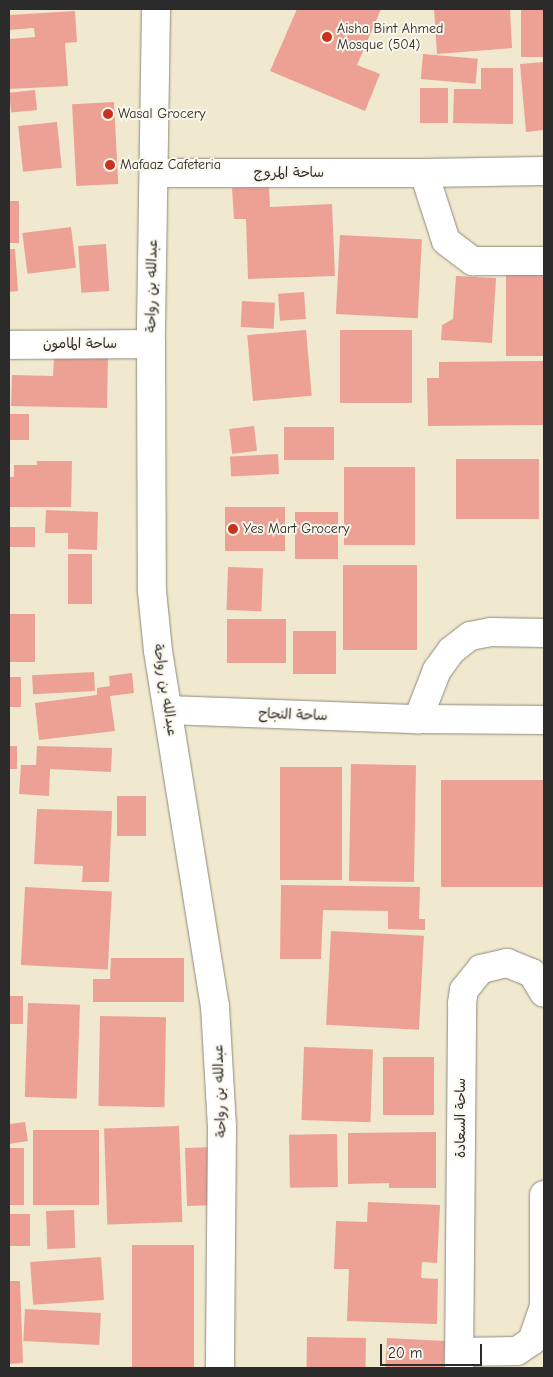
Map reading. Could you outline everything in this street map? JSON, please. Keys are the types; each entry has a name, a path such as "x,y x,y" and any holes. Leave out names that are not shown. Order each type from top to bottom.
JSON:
{"street":[{"name":"عبدالله بن رواحة","path":"156,9 151,344 152,592 168,710 216,1006 222,1126 220,1368"},
{"name":"ساحة المروج","path":"154,173 544,171"},
{"path":"424,173 446,241 473,261 544,261"},
{"name":"ساحة المامون","path":"9,345 151,344"},
{"path":"418,719 437,670 450,651 470,636 491,632 544,633"},
{"name":"ساحة النجاح","path":"168,710 418,719 544,720"},
{"name":"ساحة السعادة","path":"544,993 532,973 507,962 481,969 464,990 462,1003 459,1360 517,1351 532,1341 544,1307 544,1195"}],"building":[{"name":"Aisha Bint Ahmed Mosque (504)","path":"297,9 381,9 357,65 380,74 365,111 270,71"},
{"path":"434,9 510,9 512,48 437,54"},
{"path":"521,9 544,9 544,57 521,57"},
{"path":"75,11 77,42 65,43 68,86 9,89 9,39 35,37 34,28 9,30 9,15"},
{"path":"423,54 478,59 476,84 421,79"},
{"path":"544,62 544,130 526,132 520,64"},
{"path":"481,68 513,68 513,124 453,123 454,89 481,89"},
{"path":"420,88 448,88 448,123 420,123"},
{"path":"35,90 37,110 11,113 9,93"},
{"path":"114,102 118,184 76,186 72,104"},
{"path":"57,122 62,168 23,172 18,126"},
{"path":"269,187 270,207 332,204 335,276 248,279 246,219 234,219 232,188"},
{"path":"9,201 19,201 19,243 9,243"},
{"path":"71,227 76,268 27,274 22,233"},
{"path":"340,235 422,239 418,318 336,314"},
{"path":"106,244 109,291 81,293 78,246"},
{"path":"9,249 15,249 18,291 9,292"},
{"path":"506,272 544,272 544,356 506,356"},
{"path":"456,276 496,278 492,343 441,340 442,325 453,319"},
{"path":"304,292 306,319 280,321 278,294"},
{"path":"242,301 275,303 274,329 241,327"},
{"path":"306,330 312,396 253,401 247,335"},
{"path":"340,330 412,330 412,403 340,403"},
{"path":"54,355 108,357 107,408 11,406 12,375 53,376"},
{"path":"544,361 544,425 428,426 427,378 439,378 439,362"},
{"path":"9,414 29,414 29,440 9,440"},
{"path":"254,426 257,451 232,454 229,429"},
{"path":"284,427 334,427 334,460 284,460"},
{"path":"278,454 279,474 231,476 230,457"},
{"path":"456,459 539,459 539,519 456,519"},
{"path":"37,461 72,461 71,507 9,507 9,477 14,477 14,465 37,465"},
{"path":"344,467 415,467 415,545 344,545"},
{"path":"225,507 285,507 285,551 225,551"},
{"path":"46,510 98,512 97,550 68,549 68,533 45,533"},
{"path":"295,512 338,512 338,559 295,559"},
{"path":"9,527 35,527 35,547 9,547"},
{"path":"68,554 92,554 92,604 68,604"},
{"path":"343,565 417,565 417,650 343,650"},
{"path":"228,567 263,568 261,611 226,610"},
{"path":"9,614 35,614 35,662 9,662"},
{"path":"227,619 286,619 286,663 227,663"},
{"path":"293,631 336,631 336,674 293,674"},
{"path":"94,672 95,691 33,694 32,675"},
{"path":"132,673 134,693 110,696 115,731 39,740 35,703 97,695 97,688 110,686 109,676"},
{"path":"9,677 21,677 21,707 9,707"},
{"path":"9,746 17,746 17,769 9,769"},
{"path":"37,746 112,748 111,772 50,769 49,796 19,794 21,765 36,765"},
{"path":"351,764 416,765 414,882 349,881"},
{"path":"280,767 342,767 342,880 280,880"},
{"path":"441,780 544,780 544,887 441,887"},
{"path":"117,796 146,796 146,836 117,836"},
{"path":"37,809 112,811 109,882 82,882 83,866 34,864"},
{"path":"281,885 420,887 419,919 425,919 425,930 388,929 388,911 323,910 321,959 280,959"},
{"path":"25,887 112,892 108,969 21,965"},
{"path":"331,931 424,936 419,1030 326,1025"},
{"path":"111,958 184,958 184,1002 93,1002 93,979 110,979"},
{"path":"9,996 23,996 23,1024 9,1024"},
{"path":"28,1003 80,1005 77,1099 25,1097"},
{"path":"100,1016 166,1017 164,1107 98,1106"},
{"path":"304,1047 373,1049 370,1122 301,1120"},
{"path":"383,1057 434,1057 434,1115 383,1115"},
{"path":"25,1122 28,1141 9,1144 9,1124"},
{"path":"179,1126 182,1222 107,1225 104,1129"},
{"path":"33,1130 99,1130 99,1205 33,1205"},
{"path":"436,1132 436,1188 389,1188 389,1183 348,1184 348,1133"},
{"path":"337,1134 338,1187 290,1188 289,1135"},
{"path":"215,1147 217,1205 187,1206 185,1148"},
{"path":"9,1148 24,1148 24,1205 9,1205"},
{"path":"368,1202 440,1205 437,1263 422,1262 421,1278 438,1279 437,1324 347,1321 349,1269 334,1269 336,1221 367,1222"},
{"path":"74,1210 75,1248 47,1249 46,1211"},
{"path":"9,1214 30,1214 30,1246 9,1246"},
{"path":"132,1245 194,1245 194,1368 132,1368"},
{"path":"101,1257 104,1300 33,1305 30,1262"},
{"path":"9,1281 20,1281 23,1363 9,1364"},
{"path":"25,1309 101,1313 99,1345 23,1341"},
{"path":"307,1337 366,1338 365,1368 306,1368"},
{"path":"387,1338 445,1341 444,1368 385,1368"}],"place":[{"name":"Aisha Bint Ahmed Mosque (504)","path":"327,37"},
{"name":"Wasal Grocery","path":"108,114"},
{"name":"Mafaaz Cafeteria","path":"110,165"},
{"name":"Yes Mart Grocery","path":"233,529"}]}
